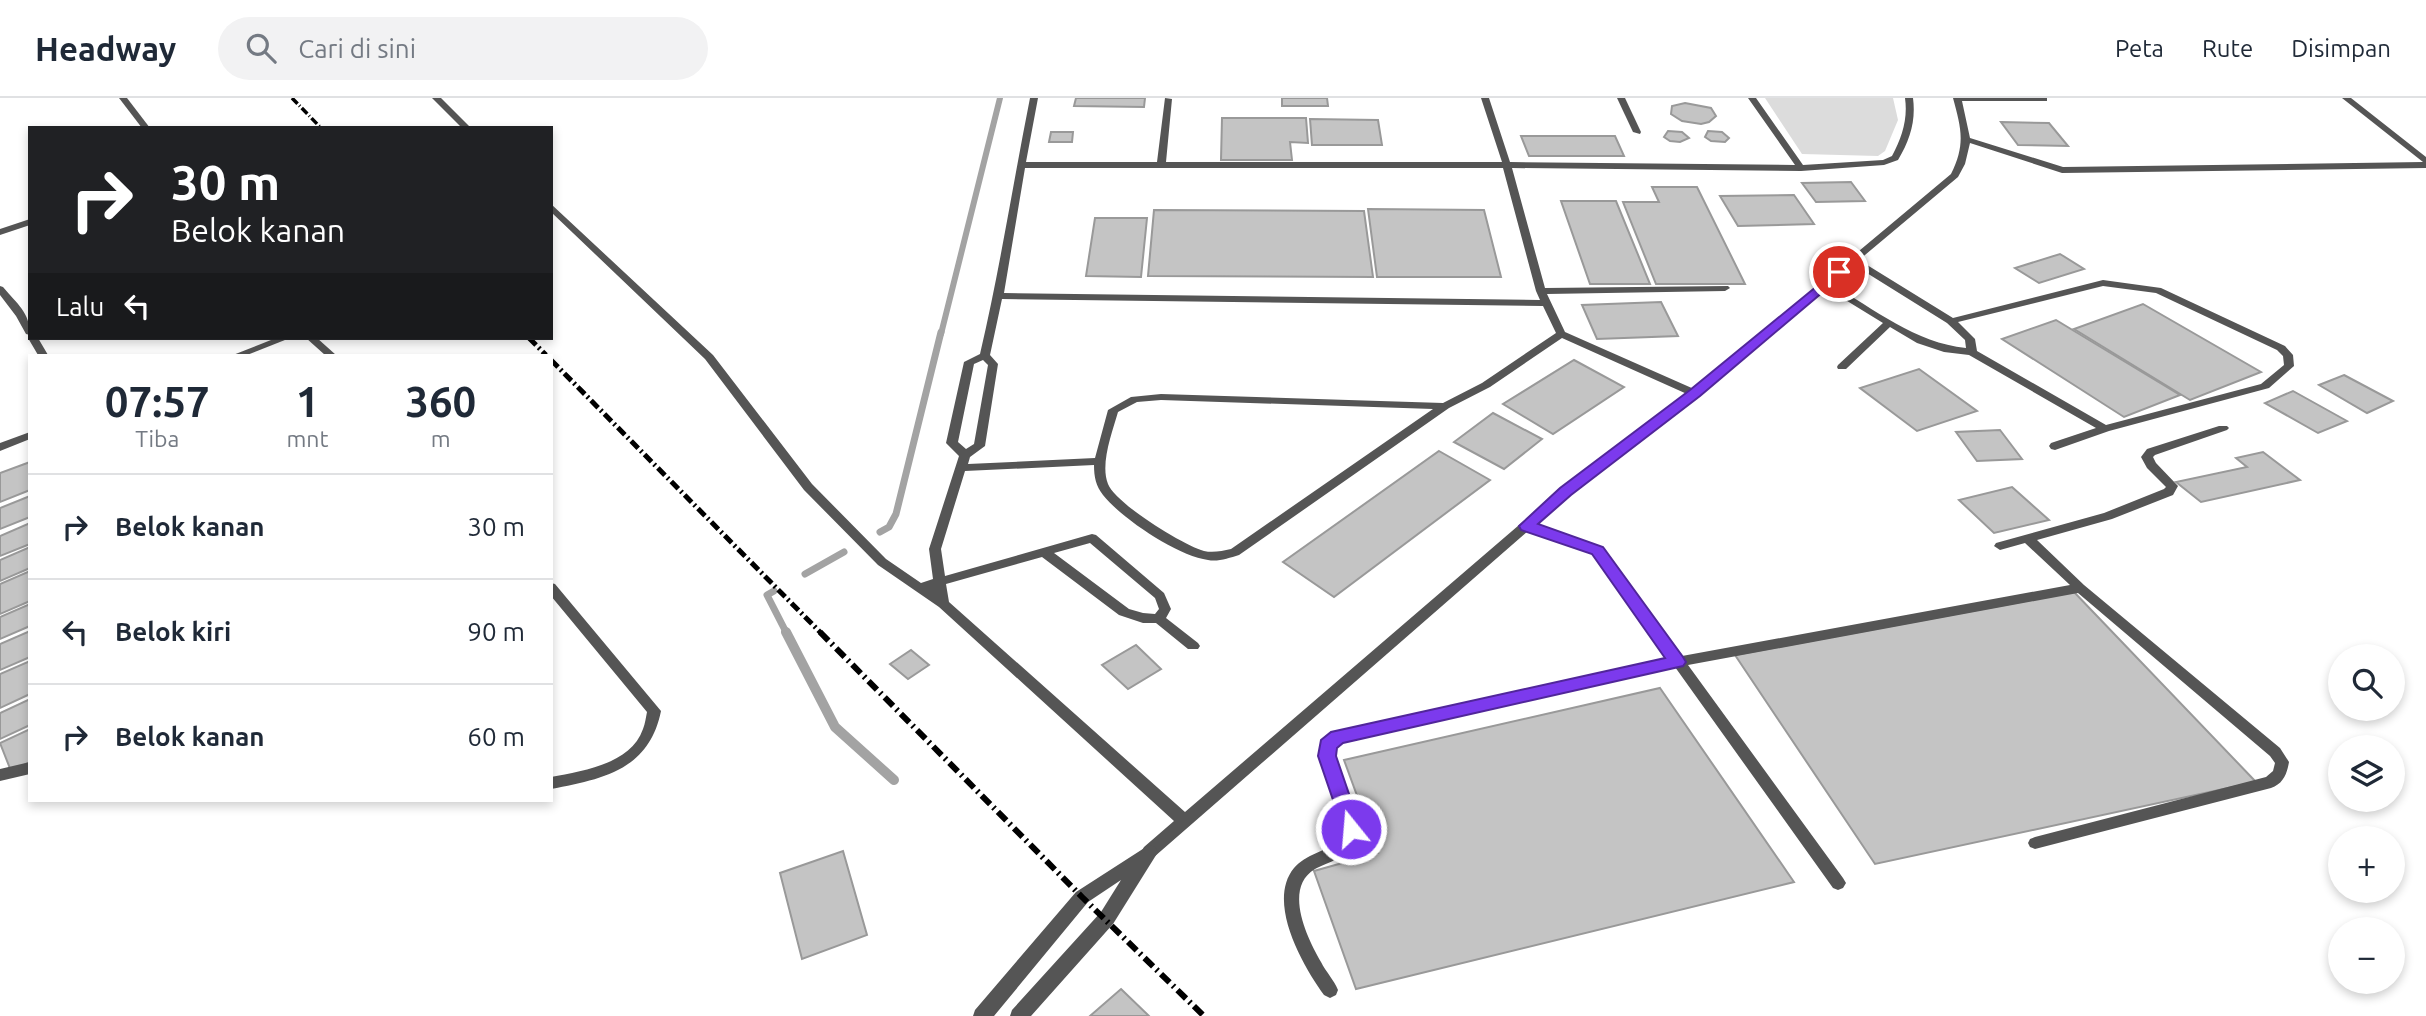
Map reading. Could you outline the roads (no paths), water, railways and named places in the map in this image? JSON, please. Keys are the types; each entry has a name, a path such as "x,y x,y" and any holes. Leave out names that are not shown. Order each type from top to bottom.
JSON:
{"street":[{"path":"982,1016 1082,897 1149,852"},
{"path":"1018,1016 1107,918 1149,852"}],"lane":[{"path":"123,98 144,126"},
{"path":"436,98 465,126"},
{"path":"985,356 999,296 1020,165 1034,98"},
{"path":"1485,98 1507,165 1541,291 1561,334 1695,393"},
{"path":"1621,98 1637,132"},
{"path":"1752,98 1801,168"},
{"path":"1020,165 1801,168 1884,162 1895,158 1909,129 1909,98"},
{"path":"1149,852 1565,492 1695,393 1955,175 1965,158 1968,140 1957,99 2043,98"},
{"path":"2346,98 2426,163"},
{"path":"1161,166 1168,99"},
{"path":"1968,140 2062,170 2426,163"},
{"path":"553,209 709,357 808,487 881,562 943,604 1183,820"},
{"path":"0,232 28,223"},
{"path":"1853,260 1951,321 1970,339 1972,352"},
{"path":"1951,321 2103,283 2121,283 2158,290 2281,348 2288,355 2289,366 2265,386 2105,429 2055,446"},
{"path":"1825,284 1922,341 1944,349 1972,352 2105,429"},
{"path":"1541,291 1725,288"},
{"path":"0,289 28,329"},
{"path":"999,296 1545,303"},
{"path":"1842,367 1889,323"},
{"path":"1444,406 1161,397 1135,399 1113,410 1101,452 1102,485 1122,508 1137,520 1202,555 1217,556 1235,552 1444,406 1486,385 1561,334"},
{"path":"241,354 279,340"},
{"path":"313,340 330,354"},
{"path":"943,604 935,550 963,461 979,446 993,364 985,356"},
{"path":"963,461 952,443 970,362 985,356"},
{"path":"2000,545 2108,516 2172,490 2172,486 2151,465 2147,457 2151,452 2223,428"},
{"path":"0,447 28,436"},
{"path":"963,461 1101,461"},
{"path":"1527,526 1598,550 1838,883"},
{"path":"919,588 1086,538 1097,539 1160,596 1164,609 1159,619"},
{"path":"2027,538 2080,588 2275,752 2282,762 2280,773 2271,782 2035,843"},
{"path":"1044,552 1124,612 1143,618 1159,619 1193,646"},
{"path":"1330,990 1315,970 1306,951 1293,906 1293,886 1297,875 1307,866 1334,855 1349,844 1349,817 1327,756 1330,741 1337,737 1674,657 2080,588"},
{"path":"553,589 654,711 653,727 644,745 617,764 587,776 553,783"},
{"path":"0,775 28,768"}],"waterway":[{"path":"941,334 1000,98"},
{"path":"880,532 889,527 896,514 941,332"},
{"path":"805,574 844,552"},
{"path":"774,591 767,595 787,634"},
{"path":"786,632 835,727 894,780"}],"railway":[{"path":"292,98 319,126"},
{"path":"531,340 545,354"},
{"path":"553,362 822,634"},
{"path":"820,632 1082,897 1204,1016"}]}
